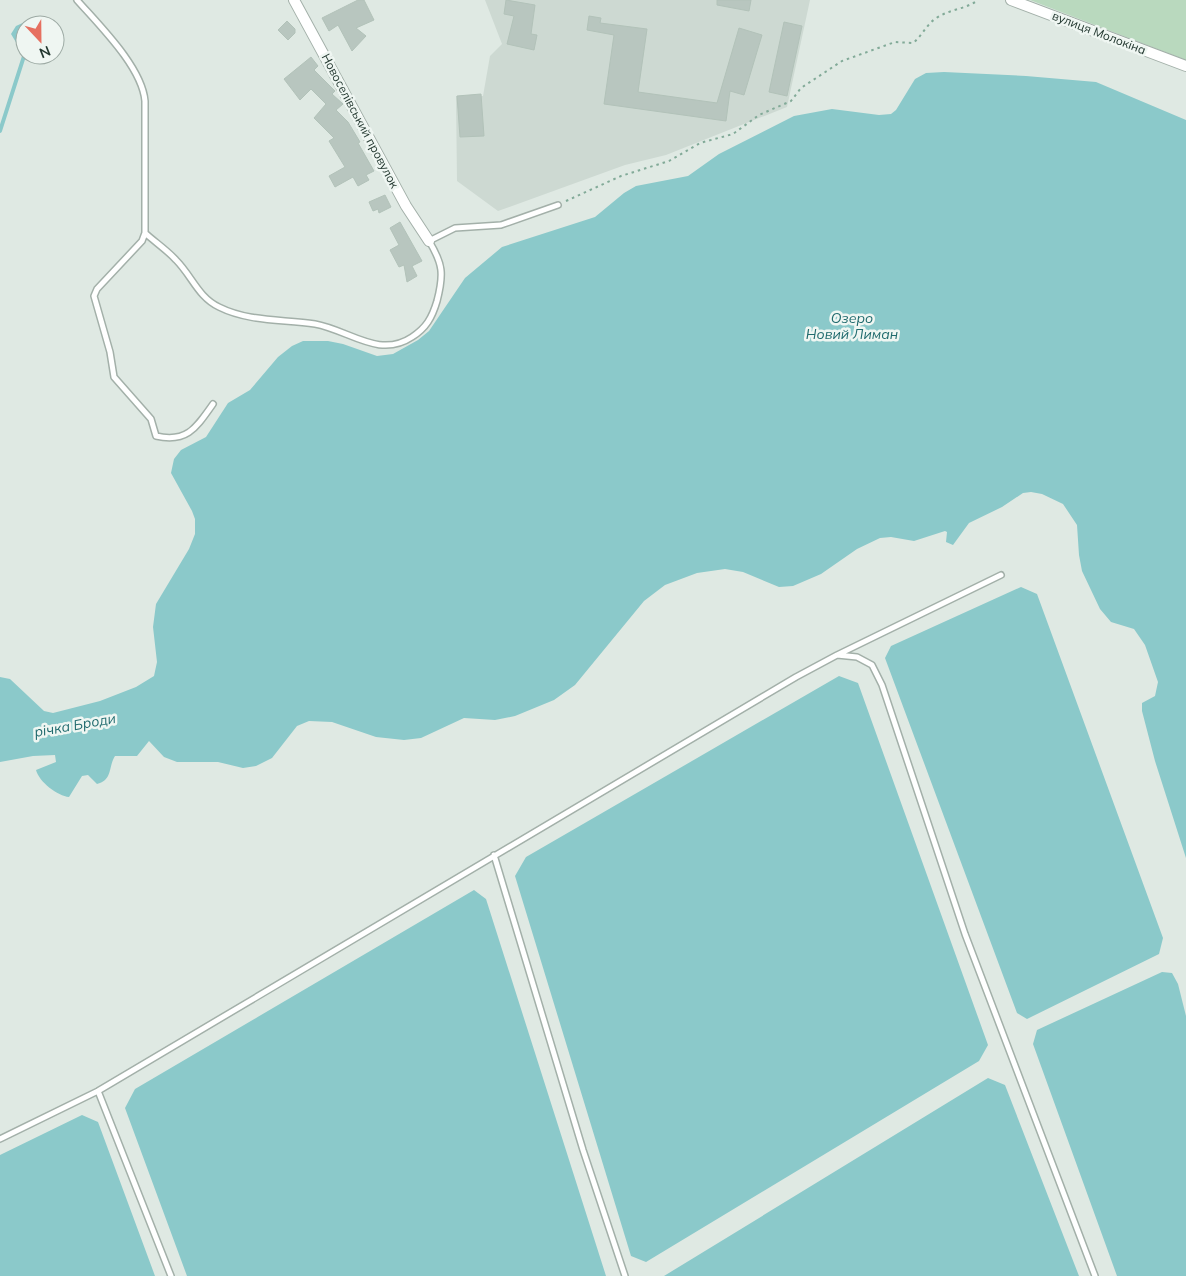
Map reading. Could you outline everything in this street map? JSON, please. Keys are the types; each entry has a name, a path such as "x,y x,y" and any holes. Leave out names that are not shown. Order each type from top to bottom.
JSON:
{"street":[{"name":"вулиця Молокіна","path":"1012,0 1186,66"},
{"name":"Новоселівський провулок","path":"298,1 406,206 429,240"}],"lane":[{"path":"77,0 112,41 143,89 145,102 145,233 139,246 97,289 94,296 110,352 114,378 151,419 156,436 171,439 180,437 199,423 213,404"},
{"path":"145,233 177,261 204,297 221,308 255,318 324,326 366,343 384,346 407,341 422,331 429,323 438,295 442,271 440,259 429,240 455,228 500,224 558,205"},
{"path":"0,1139 98,1091 494,855 837,655 1001,575"},
{"path":"837,655 857,657 872,665 882,685 965,934 1095,1276"},
{"path":"494,855 583,1150 626,1276"},
{"path":"98,1091 171,1276"}],"path":[{"path":"558,205 621,176 669,161 700,142 733,134 759,115 791,101 801,88 838,63 895,42 913,43 937,17 966,8 978,0"}],"shaded area":[{"path":"485,0 810,0 787,107 666,155 625,165 498,211 457,181 456,96 483,96 490,56 502,44"}],"green space":[{"path":"1030,0 1186,0 1186,60"}],"water":[{"path":"15,28 15,41 11,34"},
{"name":"Озеро Новий Лиман","path":"944,72 1096,82 1186,120 1186,858 1155,761 1142,711 1142,703 1155,696 1158,682 1145,645 1134,629 1111,622 1100,609 1082,571 1077,525 1063,504 1042,494 1031,492 1023,493 1002,507 969,523 953,545 946,542 947,532 945,531 914,541 891,537 880,538 857,549 821,574 793,586 779,587 743,572 725,569 697,573 665,585 644,601 575,685 554,700 515,716 495,720 464,718 421,738 404,740 376,737 332,722 309,721 297,726 272,758 256,766 243,768 218,762 177,762 164,757 149,741 137,756 115,756 108,776 102,782 97,784 88,775 82,776 69,797 50,788 41,779 36,770 56,762 55,755 33,756 0,762 0,677 10,679 44,711 53,713 100,701 136,687 154,676 157,662 153,627 156,604 189,549 195,534 195,519 192,511 171,473 174,459 181,450 206,437 228,403 250,390 278,357 292,346 303,341 328,341 343,344 377,356 393,354 418,340 429,331 465,278 502,247 595,217 624,193 636,186 688,176 719,154 794,116 832,109 879,115 891,114 896,110 915,79 926,73"},
{"path":"1021,587 1037,594 1163,938 1159,954 1027,1019 1017,1013 885,658 891,646"},
{"path":"839,676 858,683 988,1045 979,1061 646,1262 631,1256 515,876 526,857"},
{"path":"474,890 486,899 606,1276 187,1276 125,1108 135,1089"},
{"path":"1162,972 1172,973 1178,984 1186,1016 1186,1276 1117,1276 1033,1044 1037,1030"},
{"path":"988,1078 1005,1085 1079,1276 664,1276"},
{"path":"82,1115 98,1122 155,1276 0,1276 0,1155"}],"building":[{"path":"358,0 364,0 374,20 356,28 366,36 352,51 338,25 329,31 322,18"},
{"path":"506,0 535,5 531,34 537,35 534,50 507,44 514,16 504,14"},
{"path":"717,0 751,0 749,11 717,5"},
{"path":"589,16 601,18 600,23 647,29 638,92 717,103 739,28 762,35 744,95 730,91 726,121 604,104 614,35 587,30"},
{"path":"287,21 295,29 295,33 288,40 278,30"},
{"path":"784,22 802,26 787,96 769,92"},
{"path":"311,57 318,66 314,70 335,91 332,94 343,104 336,110 348,122 374,171 366,175 369,180 358,186 353,177 335,187 329,176 345,167 329,141 334,138 314,118 326,104 311,89 300,100 284,79"},
{"path":"481,94 484,136 460,137 457,96"},
{"path":"385,195 391,207 379,213 378,209 373,211 369,202"},
{"path":"400,222 422,261 412,266 417,276 407,282 404,265 399,267 390,250 399,245 390,228"}],"waterway":[{"path":"0,131 21,65"}],"water label":[{"name":"річка Броди","path":"75,725"}]}
